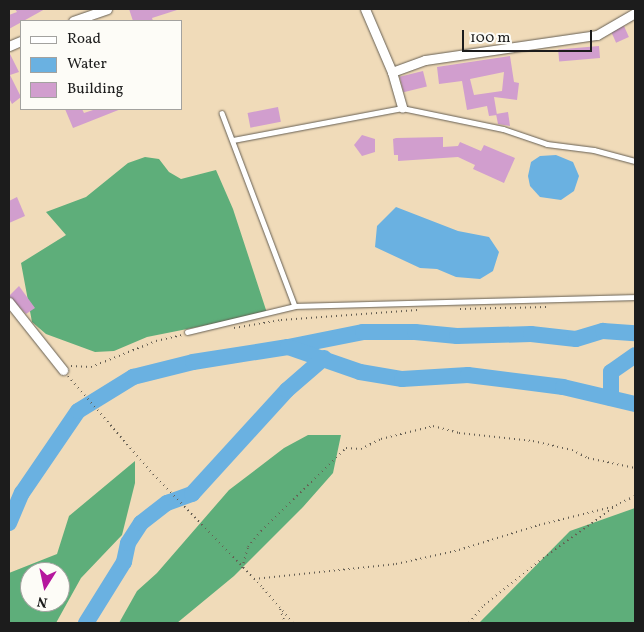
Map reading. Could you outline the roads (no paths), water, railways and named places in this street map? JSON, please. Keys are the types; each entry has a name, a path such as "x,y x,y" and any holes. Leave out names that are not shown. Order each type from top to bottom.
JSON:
{"street":[{"path":"76,20 107,9"},
{"path":"366,9 392,72 402,108"},
{"path":"392,72 425,60 597,35 635,14"},
{"path":"9,302 63,368"}],"lane":[{"path":"233,140 402,108 503,129 547,144 594,150 635,161"},
{"path":"222,113 295,306"},
{"path":"186,333 295,306 635,297"}],"water":[{"path":"556,155 573,162 579,176 574,191 561,200 540,197 530,186 528,176 531,162 540,156"},
{"path":"396,207 458,231 489,237 499,252 493,271 480,279 456,277 437,269 420,268 375,247 377,226"}],"waterway":[{"path":"288,347 363,332 415,332 457,336 531,334 576,339 603,331 635,333"},
{"path":"9,523 22,493 78,411 133,377 193,362 288,347 360,372 402,379 468,375 563,387 635,404"},
{"path":"611,398 611,372 635,355"},
{"path":"86,623 124,562 128,543 141,523 167,503 192,494 287,390 324,358"}]}
